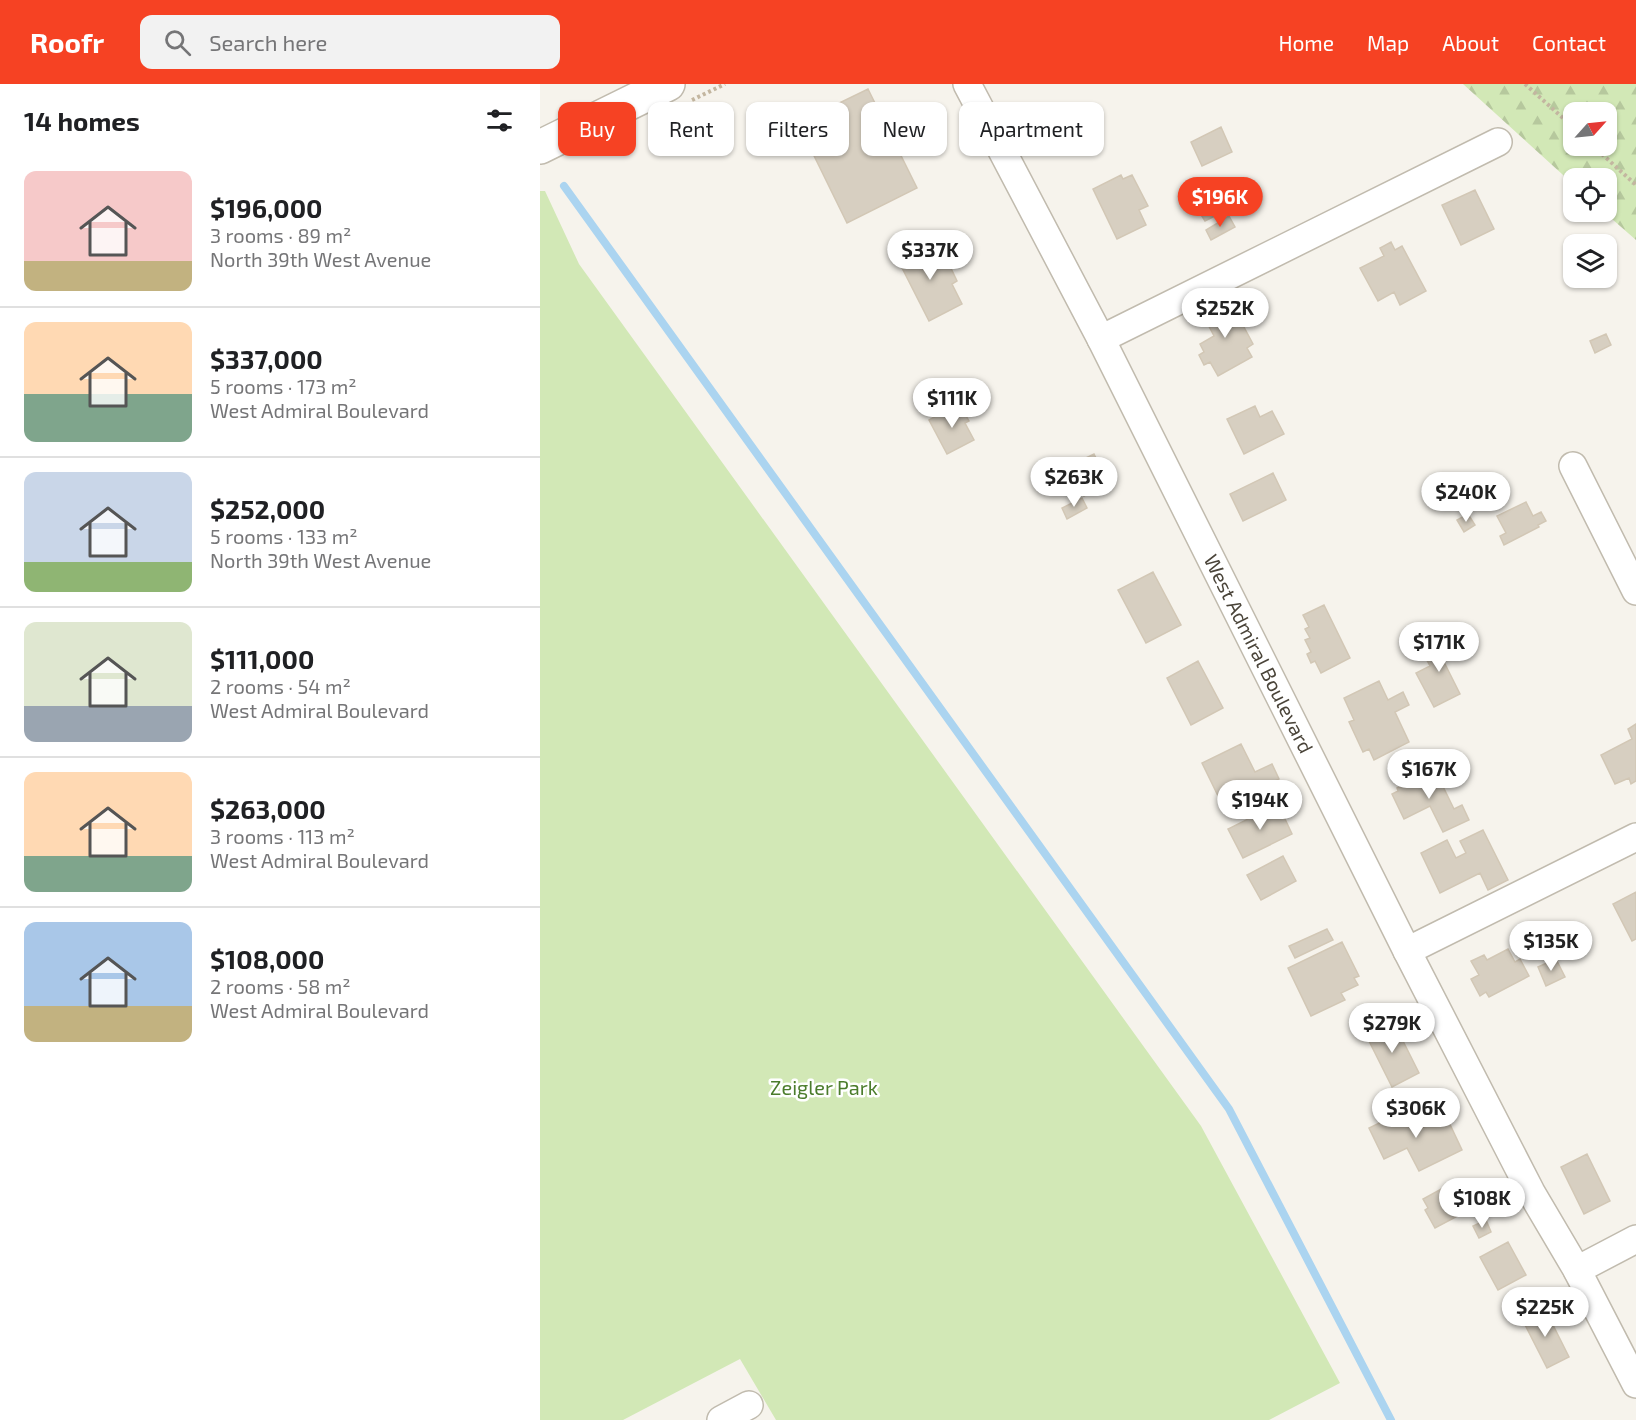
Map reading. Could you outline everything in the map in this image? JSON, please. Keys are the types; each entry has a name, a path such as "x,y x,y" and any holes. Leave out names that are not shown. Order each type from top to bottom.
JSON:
{"street":[{"path":"540,147 668,84"},
{"name":"West Admiral Boulevard","path":"967,84 1101,339 1407,951 1531,1192 1576,1270 1636,1384"},
{"path":"1101,339 1498,142"},
{"path":"1573,466 1636,591"},
{"path":"1407,951 1636,837"},
{"path":"1576,1270 1636,1239"},
{"path":"721,1420 749,1405"}],"path":[{"path":"1525,84 1563,118"},
{"path":"1604,156 1636,185"}],"green space":[{"path":"1463,84 1636,84 1636,240 1615,222 1617,168 1563,168 1563,175"},
{"name":"Zeigler Park","path":"540,191 545,191 579,264 1201,1126 1340,1383 1269,1420 776,1420 740,1359 623,1420 540,1420"}],"building":[{"path":"868,89 874,102 861,102 861,156 901,156 917,188 847,223 814,156 849,156 849,102 841,102"},
{"path":"1221,127 1232,152 1202,166 1191,142"},
{"path":"1121,175 1123,179 1132,175 1148,206 1139,210 1146,225 1117,239 1093,189"},
{"path":"1475,190 1494,229 1461,245 1442,205"},
{"path":"1203,196 1215,216 1205,221 1193,202"},
{"path":"1229,216 1235,227 1211,240 1206,230"},
{"path":"930,241 942,265 948,262 957,281 952,284 962,304 929,321 897,258"},
{"path":"1391,242 1395,250 1402,246 1426,291 1400,305 1394,292 1378,301 1360,268 1384,256 1380,248"},
{"path":"1229,299 1253,344 1247,348 1252,357 1218,376 1210,362 1204,365 1199,355 1204,352 1200,344 1214,336 1202,313"},
{"path":"1606,334 1611,345 1595,353 1590,341"},
{"path":"955,405 961,416 965,414 969,421 965,423 974,440 947,454 929,420"},
{"path":"1255,406 1260,417 1272,411 1284,434 1244,454 1227,419"},
{"path":"1094,454 1100,466 1107,463 1116,480 1084,496 1069,466"},
{"path":"1273,473 1286,500 1243,521 1230,494"},
{"path":"1082,498 1087,508 1067,519 1062,508"},
{"path":"1526,502 1533,516 1541,512 1546,521 1504,545 1500,536 1506,533 1497,516"},
{"path":"1468,514 1475,525 1464,532 1457,520"},
{"path":"1153,572 1181,625 1146,643 1118,590"},
{"path":"1324,605 1350,658 1321,673 1315,661 1311,663 1307,654 1311,652 1305,640 1310,638 1305,629 1309,627 1303,615"},
{"path":"1449,637 1457,653 1443,660 1460,694 1434,707 1416,673 1430,666 1422,651"},
{"path":"1198,661 1223,708 1191,725 1167,678"},
{"path":"1379,681 1388,700 1403,692 1409,705 1395,712 1409,742 1374,760 1369,749 1363,752 1349,722 1354,720 1344,698"},
{"path":"1636,724 1636,781 1631,784 1629,778 1615,784 1601,755 1632,739 1628,729"},
{"path":"1241,744 1255,772 1272,764 1279,779 1223,806 1202,763"},
{"path":"1433,766 1454,809 1462,805 1469,820 1443,832 1430,806 1404,819 1392,794 1398,791 1397,788 1420,777 1418,774"},
{"path":"1278,804 1292,834 1243,858 1228,829"},
{"path":"1483,830 1508,880 1488,890 1480,873 1440,893 1421,853 1447,840 1456,858 1466,853 1460,841"},
{"path":"1283,856 1296,881 1261,900 1247,875"},
{"path":"1636,892 1636,939 1632,941 1613,904"},
{"path":"1327,929 1333,940 1295,958 1289,946"},
{"path":"1342,942 1359,976 1354,978 1358,985 1341,993 1345,1000 1311,1016 1288,968"},
{"path":"1508,949 1515,962 1520,959 1529,976 1489,997 1486,992 1480,996 1471,979 1479,975 1471,961 1484,955 1487,960"},
{"path":"1556,959 1565,977 1546,986 1538,967"},
{"path":"1393,1021 1419,1073 1392,1087 1366,1035"},
{"path":"1412,1107 1422,1128 1446,1116 1462,1150 1419,1171 1407,1148 1384,1159 1369,1128"},
{"path":"1587,1154 1610,1201 1584,1214 1561,1167"},
{"path":"1454,1182 1469,1210 1435,1228 1425,1210 1428,1208 1423,1199"},
{"path":"1486,1220 1491,1232 1479,1238 1473,1226"},
{"path":"1508,1242 1526,1275 1498,1290 1480,1257"},
{"path":"1544,1307 1569,1357 1547,1368 1522,1319"}],"waterway":[{"path":"564,186 1229,1109 1391,1420"}]}
